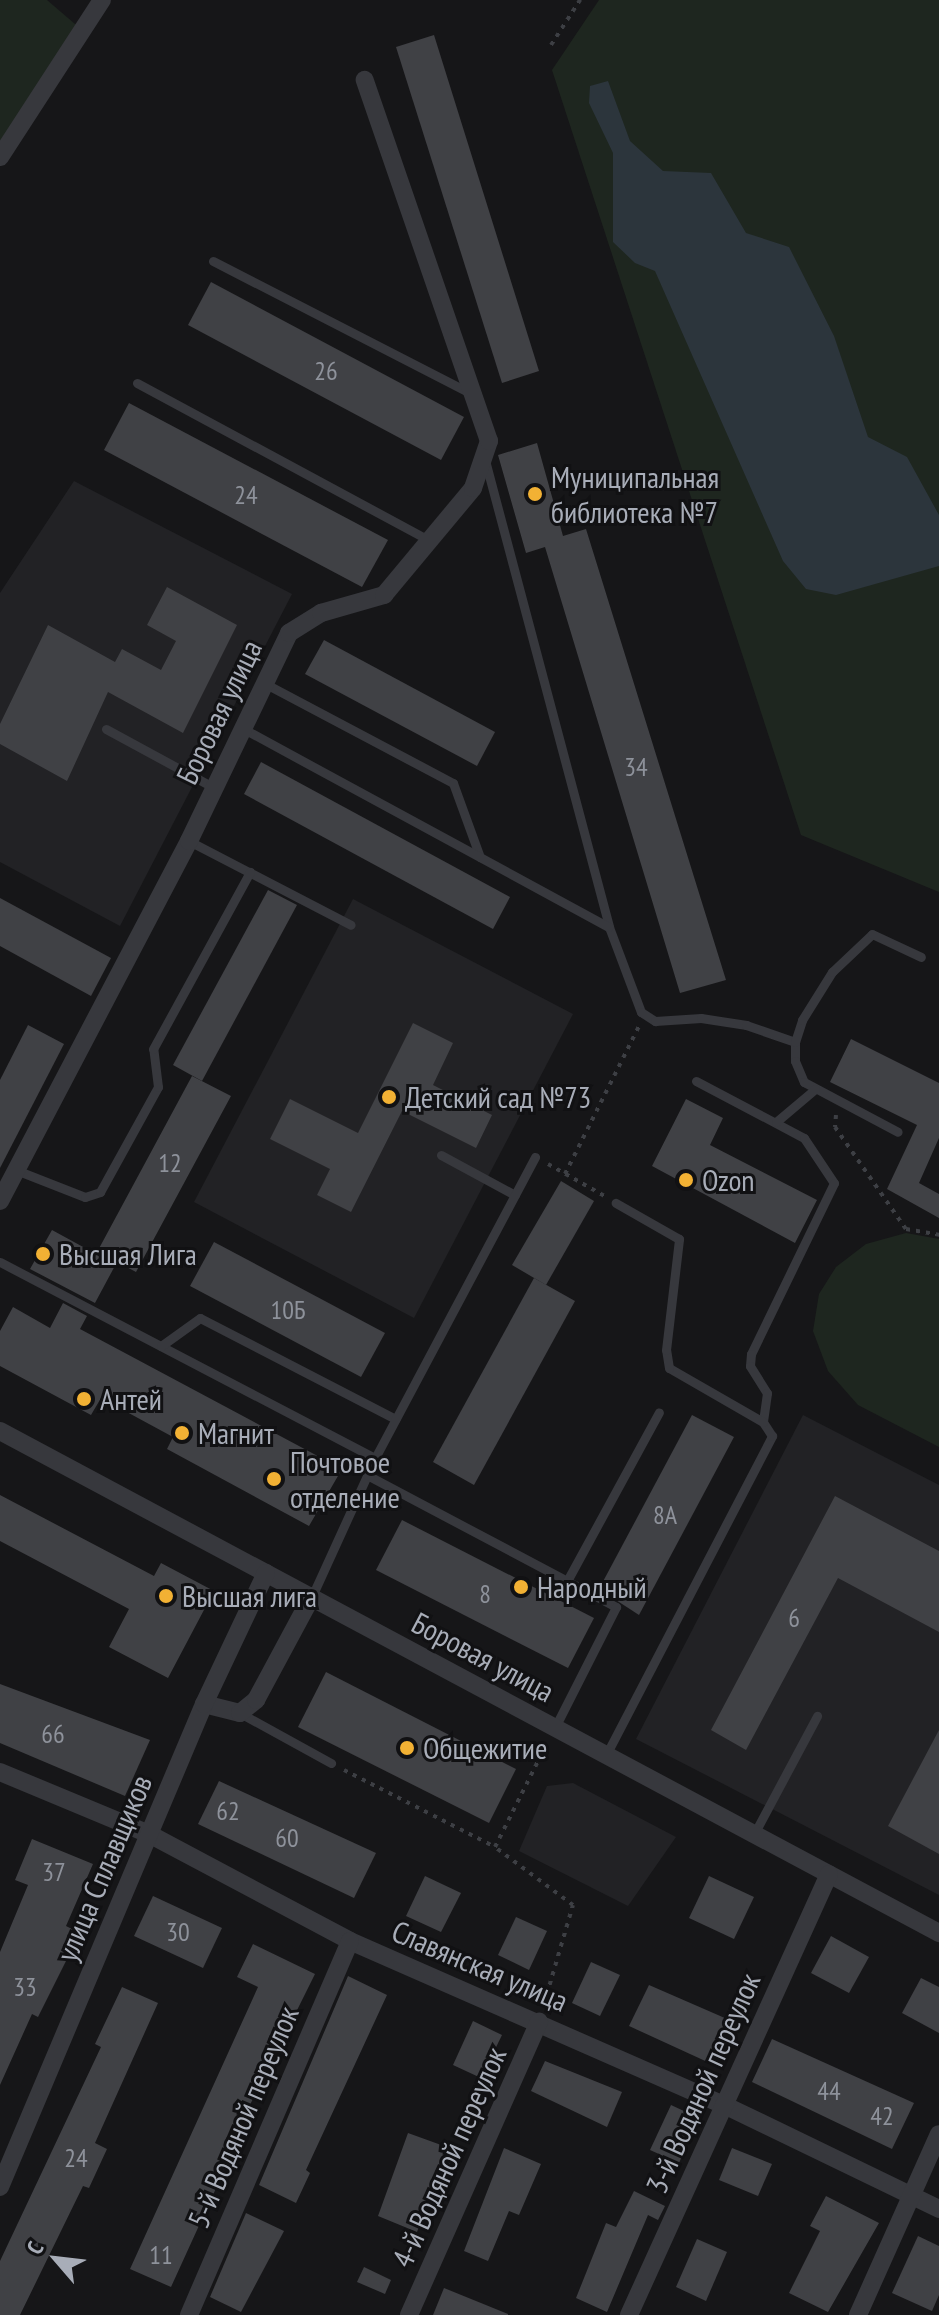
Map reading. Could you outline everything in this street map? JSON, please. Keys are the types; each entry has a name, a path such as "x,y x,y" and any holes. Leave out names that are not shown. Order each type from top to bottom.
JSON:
{"street":[{"path":"0,157 102,0"},
{"name":"Боровая улица","path":"0,1201 189,841 289,633 321,613 384,595 473,488 484,457 489,441 365,80"},
{"name":"Боровая улица","path":"0,1431 939,1933"},
{"name":"улица Сплавщиков","path":"0,2187 204,1704 266,1573"},
{"path":"204,1704 240,1713 256,1700 312,1596"},
{"name":"Славянская улица","path":"0,1772 149,1834 350,1941 724,2105 939,2209"},
{"name":"3-й Водяной переулок","path":"629,2315 829,1874"},
{"name":"5-й Водяной переулок","path":"189,2315 350,1941"},
{"name":"4-й Водяной переулок","path":"409,2315 539,2022"},
{"path":"858,2315 939,2134"}],"lane":[{"path":"213,261 473,394"},
{"path":"137,383 431,542"},
{"path":"484,457 609,927 644,1017 746,1025 795,1042"},
{"path":"264,683 453,783 480,857"},
{"path":"242,728 609,927"},
{"path":"106,729 213,787"},
{"path":"189,841 351,925"},
{"path":"16,1170 85,1197 100,1192 158,1087 153,1049 250,872"},
{"path":"898,1132 815,1089 798,1074 795,1042 802,1020 832,972 872,934 921,957"},
{"path":"696,1081 804,1138 835,1189 751,1354 750,1366 767,1393 763,1422"},
{"path":"776,1122 815,1089"},
{"path":"441,1155 515,1195"},
{"path":"312,1596 375,1458 535,1157"},
{"path":"606,1755 770,1444 769,1428 763,1422 669,1368 666,1350 679,1239 616,1203"},
{"path":"0,1262 375,1458"},
{"path":"161,1346 200,1318 396,1419"},
{"path":"567,1581 659,1412"},
{"path":"367,1475 616,1607 554,1728"},
{"path":"240,1713 331,1763"},
{"path":"754,1834 817,1716"}],"path":[{"path":"551,45 580,0"},
{"path":"565,1174 644,1017"},
{"path":"837,1101 835,1127 906,1229 939,1235"},
{"path":"535,1157 616,1203"},
{"path":"495,1847 554,1728"},
{"path":"331,1763 495,1847 573,1905 539,2022"}],"shaded area":[{"path":"0,0 47,0 82,30 0,157"},
{"path":"599,0 939,0 939,892 801,835 552,70"},
{"path":"608,81 630,141 663,171 711,173 746,233 789,247 834,336 868,437 907,457 939,515 939,566 836,595 806,589 783,561 655,271 635,263 613,242 613,153 589,103 590,86"},
{"path":"74,481 292,594 120,926 0,862 0,593"},
{"name":"Детский сад №73","path":"353,899 573,1014 414,1318 194,1202"},
{"path":"906,1233 939,1239 939,1447 858,1405 828,1371 813,1331 819,1294 836,1267 866,1244"},
{"path":"803,1415 939,1485 939,1895 636,1739"},
{"path":"573,1783 676,1837 628,1906 519,1851 547,1786"}],"building":[{"path":"434,35 539,371 502,383 396,47"},
{"path":"211,282 464,417 441,460 188,325"},
{"path":"129,403 388,540 362,587 104,450"},
{"path":"537,443 563,536 586,529 726,980 680,993 545,547 526,553 498,455"},
{"path":"167,587 237,625 183,733 108,692 67,781 0,744 0,724 48,625 115,662 122,649 161,670 176,641 147,625"},
{"path":"324,640 495,732 477,766 305,674"},
{"path":"261,762 510,897 493,929 244,794"},
{"path":"268,890 297,905 202,1081 173,1065"},
{"path":"0,898 111,958 91,996 0,946"},
{"path":"413,1023 453,1043 433,1085 492,1115 476,1148 402,1111 351,1212 317,1195 330,1169 270,1139 290,1099 358,1133"},
{"path":"28,1025 64,1044 0,1168 0,1080"},
{"path":"851,1039 939,1083 939,1138 919,1183 939,1194 939,1218 887,1189 917,1125 830,1082"},
{"path":"192,1076 231,1096 136,1272 117,1262 95,1303 30,1269 52,1230 96,1254"},
{"path":"686,1099 723,1118 710,1145 817,1200 795,1243 652,1166"},
{"path":"561,1181 594,1201 546,1285 512,1265"},
{"path":"214,1242 385,1333 361,1377 190,1286"},
{"path":"534,1278 575,1301 474,1485 433,1462"},
{"path":"63,1303 87,1316 80,1329 342,1469 309,1526 167,1449 173,1437 101,1398 91,1415 0,1366 0,1331 13,1307 50,1328"},
{"path":"692,1415 734,1437 639,1615 599,1589"},
{"path":"0,1495 154,1576 161,1563 214,1591 168,1678 109,1647 129,1609 0,1541"},
{"path":"835,1496 939,1551 939,1632 838,1578 746,1750 711,1730"},
{"path":"402,1520 594,1618 568,1668 376,1570"},
{"name":"Общежитие","path":"326,1672 516,1769 489,1823 298,1727"},
{"path":"0,1684 150,1740 125,1796 0,1743"},
{"path":"939,1730 939,1854 888,1826"},
{"path":"219,1781 376,1853 354,1898 198,1824"},
{"path":"32,1839 93,1864 66,1926 80,1933 38,2017 32,2014 0,2085 0,1952 28,1885 15,1880"},
{"path":"425,1876 461,1893 441,1932 406,1916"},
{"path":"709,1876 754,1897 734,1939 689,1918"},
{"path":"153,1896 222,1928 203,1968 134,1936"},
{"path":"516,1917 547,1931 529,1970 498,1955"},
{"path":"831,1936 869,1957 849,1993 811,1973"},
{"path":"253,1944 315,1974 240,2125 244,2127 171,2287 130,2269 258,1987 237,1977"},
{"path":"591,1962 620,1975 600,2016 572,2003"},
{"path":"348,1976 387,1995 306,2170 310,2173 296,2203 259,2185"},
{"path":"921,1978 939,1987 939,2033 902,2013"},
{"path":"649,1985 734,2022 714,2065 629,2026"},
{"path":"122,1987 158,2003 95,2143 107,2149 89,2188 83,2186 20,2315 0,2315 0,2261 101,2047 95,2044"},
{"path":"473,2021 502,2035 481,2078 453,2065"},
{"path":"772,2039 914,2103 892,2149 752,2082"},
{"path":"545,2061 622,2092 607,2127 531,2091"},
{"path":"671,2105 699,2118 679,2163 650,2150"},
{"path":"408,2133 455,2150 439,2194 432,2192 417,2232 378,2216"},
{"path":"504,2148 541,2164 519,2215 509,2211 488,2261 464,2251"},
{"path":"732,2148 772,2164 758,2196 719,2180"},
{"path":"634,2191 665,2206 658,2220 648,2215 607,2312 576,2298 606,2223 616,2227"},
{"path":"826,2196 879,2223 828,2312 789,2293 820,2231 810,2226"},
{"path":"246,2213 284,2231 241,2312 210,2297"},
{"path":"918,2236 939,2246 939,2295 932,2311 892,2293"},
{"path":"697,2239 727,2252 706,2301 676,2287"},
{"path":"364,2267 391,2280 385,2294 357,2282"},
{"path":"444,2288 508,2314 508,2315 433,2315"}],"place":[{"name":"Муниципальная библиотека №7","path":"535,494"},
{"name":"Детский сад №73","path":"389,1097"},
{"name":"Ozon","path":"686,1180"},
{"name":"Высшая Лига","path":"43,1254"},
{"name":"Антей","path":"84,1399"},
{"name":"Магнит","path":"182,1433"},
{"name":"Почтовое отделение","path":"274,1479"},
{"name":"Народный","path":"521,1587"},
{"name":"Высшая лига","path":"166,1596"},
{"name":"Общежитие","path":"407,1748"}]}
